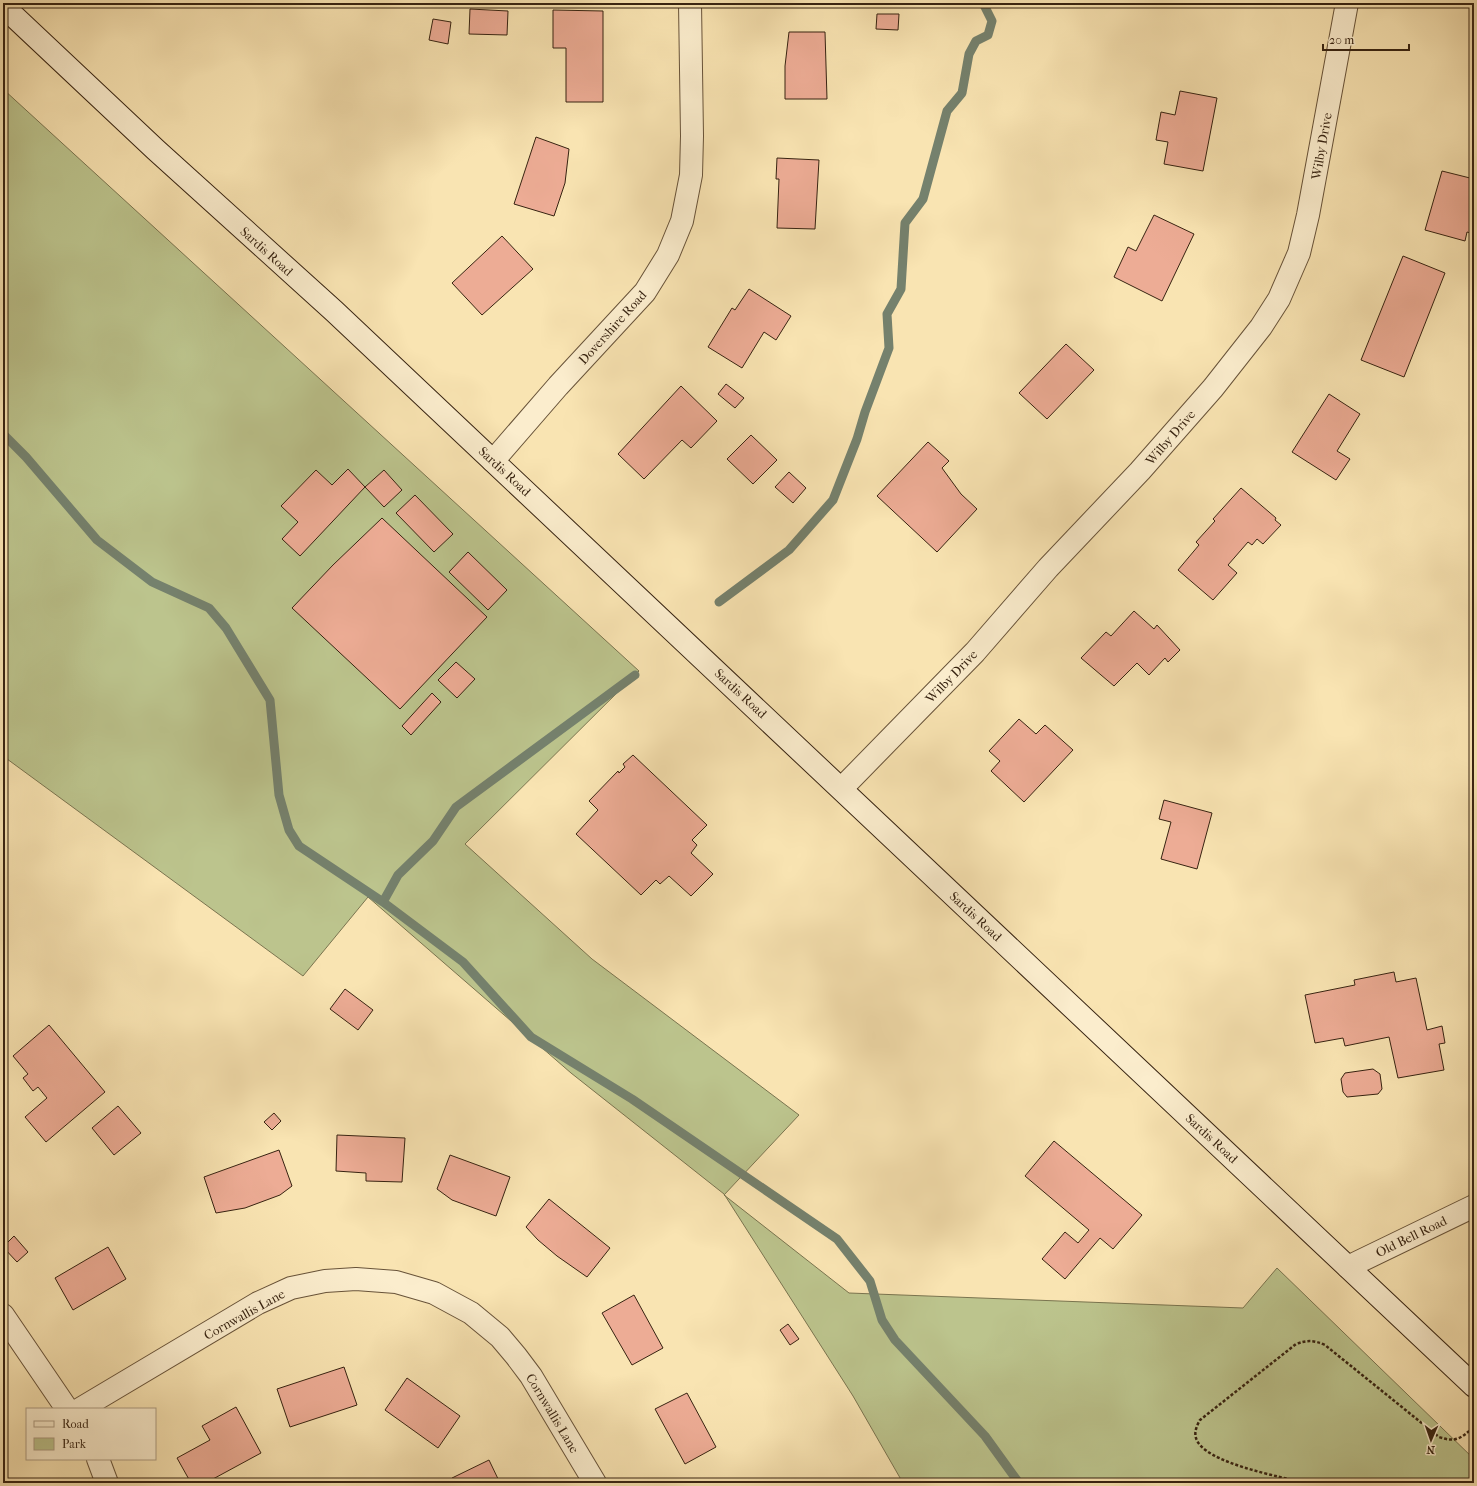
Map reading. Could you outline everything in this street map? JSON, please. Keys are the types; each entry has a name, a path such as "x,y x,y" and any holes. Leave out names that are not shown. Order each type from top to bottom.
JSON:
{"street":[{"name":"Dovershire Road","path":"494,461 558,386 645,292 668,255 682,221 691,175 692,136 690,3"},
{"name":"Wilby Drive","path":"842,788 975,652 1048,568 1140,471 1213,388 1261,327 1279,299 1298,253 1308,215 1347,3"},
{"name":"Sardis Road","path":"3,6 156,150 334,311 494,461 1474,1386"},
{"name":"Old Bell Road","path":"1348,1267 1474,1206"},
{"name":"Cornwallis Lane","path":"82,1408 258,1303 291,1288 325,1281 348,1279 396,1282 434,1293 471,1313 500,1337 531,1376 595,1483"},
{"path":"3,1314 67,1408"},
{"path":"98,1460 107,1483"}],"path":[{"path":"1306,1483 1242,1467 1216,1457 1201,1446 1196,1438 1196,1428 1200,1420 1296,1344 1305,1340 1314,1340 1325,1344 1439,1437 1447,1440 1460,1438 1474,1427"}],"green space":[{"path":"3,89 639,671 465,844 592,959 799,1115 724,1195 571,1073 368,897 303,976 3,756"},
{"path":"725,1196 849,1293 1243,1308 1277,1268 1474,1459 1474,1483 903,1483 853,1396"}],"building":[{"path":"470,9 508,11 507,35 469,34"},
{"path":"553,10 603,11 603,102 566,102 566,48 553,48"},
{"path":"877,14 899,14 898,30 876,29"},
{"path":"433,19 451,22 448,44 429,40"},
{"path":"789,32 825,32 827,99 785,99 785,66"},
{"path":"1180,91 1217,98 1203,171 1164,164 1168,142 1156,140 1161,112 1175,115"},
{"path":"536,137 569,149 565,183 554,216 514,204"},
{"path":"777,158 819,160 815,229 777,228 779,179 776,179"},
{"path":"1442,171 1474,179 1474,234 1467,232 1465,241 1425,230"},
{"path":"1154,215 1194,234 1162,301 1114,277 1128,247 1136,251"},
{"path":"502,236 533,269 482,315 452,283"},
{"path":"1403,256 1445,273 1404,377 1361,360"},
{"path":"749,289 791,316 776,340 764,332 742,368 708,347 732,308 735,310"},
{"path":"1066,344 1094,370 1047,419 1019,393"},
{"path":"726,384 744,398 735,408 718,394"},
{"path":"681,386 717,421 691,448 682,440 644,479 618,454"},
{"path":"1329,394 1360,414 1337,451 1350,459 1336,480 1292,452"},
{"path":"751,435 777,460 753,484 727,459"},
{"path":"928,442 949,461 942,468 961,494 977,509 937,552 877,496"},
{"path":"348,469 365,487 300,556 282,539 298,522 281,506 316,470 332,485"},
{"path":"384,470 402,490 384,507 365,487"},
{"path":"789,472 806,488 793,503 775,487"},
{"path":"1241,488 1276,518 1275,520 1281,525 1263,544 1257,539 1252,545 1248,542 1228,565 1237,573 1213,600 1178,570 1199,545 1196,542 1215,521 1213,519"},
{"path":"415,495 453,534 434,552 396,513"},
{"path":"382,518 487,617 400,709 292,608 333,565"},
{"path":"468,552 507,590 488,610 449,572"},
{"path":"1134,611 1154,629 1157,625 1180,650 1168,662 1165,658 1149,675 1137,663 1114,686 1081,658 1106,632 1111,636"},
{"path":"456,662 475,679 457,698 438,680"},
{"path":"432,693 441,702 411,735 402,726"},
{"path":"1019,719 1036,734 1045,725 1073,750 1024,802 991,771 1000,761 989,751"},
{"path":"633,755 707,825 692,840 697,845 691,853 713,874 691,896 669,876 660,884 656,880 641,895 576,834 598,810 589,801 618,771 619,773 625,767 623,764"},
{"path":"1164,800 1212,813 1197,869 1161,859 1171,822 1159,819"},
{"path":"1394,972 1396,982 1416,978 1427,1030 1442,1026 1445,1043 1439,1044 1444,1070 1398,1078 1389,1037 1345,1046 1343,1038 1315,1043 1305,995 1355,985 1354,980"},
{"path":"345,989 373,1010 358,1030 330,1009"},
{"path":"49,1025 105,1092 46,1142 25,1117 47,1098 38,1087 33,1091 23,1078 28,1074 13,1056"},
{"path":"1373,1069 1380,1074 1382,1089 1378,1094 1347,1097 1343,1092 1341,1079 1345,1073"},
{"path":"118,1106 141,1133 114,1155 92,1128"},
{"path":"274,1113 281,1121 272,1130 264,1122"},
{"path":"337,1135 405,1138 402,1182 366,1181 366,1173 336,1171"},
{"path":"1054,1141 1142,1215 1113,1249 1100,1238 1065,1279 1042,1259 1065,1232 1078,1243 1089,1230 1025,1176"},
{"path":"279,1150 292,1186 280,1195 245,1208 216,1213 204,1177"},
{"path":"450,1155 510,1177 496,1216 452,1200 437,1189"},
{"path":"549,1199 610,1248 587,1277 557,1256 538,1240 526,1227"},
{"path":"14,1236 28,1252 17,1262 3,1247"},
{"path":"108,1247 126,1279 73,1310 55,1278"},
{"path":"634,1295 663,1348 632,1365 602,1313"},
{"path":"788,1324 799,1339 790,1345 780,1330"},
{"path":"344,1367 357,1405 290,1427 277,1389"},
{"path":"407,1378 460,1416 438,1448 385,1410"},
{"path":"687,1393 716,1447 685,1464 655,1409"},
{"path":"236,1407 261,1453 213,1479 216,1483 191,1483 177,1458 210,1440 202,1426"},
{"path":"489,1460 500,1483 455,1483 452,1478"}],"waterway":[{"path":"719,602 789,550 833,500 857,439 865,412 889,348 887,314 901,289 905,223 923,199 947,111 962,93 969,54 976,41 988,35 992,21 983,3"},
{"path":"3,434 26,457 97,540 152,582 209,608 226,628 270,700 279,795 289,830 299,846 383,902 463,962 531,1037 632,1099 837,1239 870,1281 882,1320 895,1340 985,1436 1019,1483"},
{"path":"383,902 398,875 433,841 456,807 635,675"}]}
